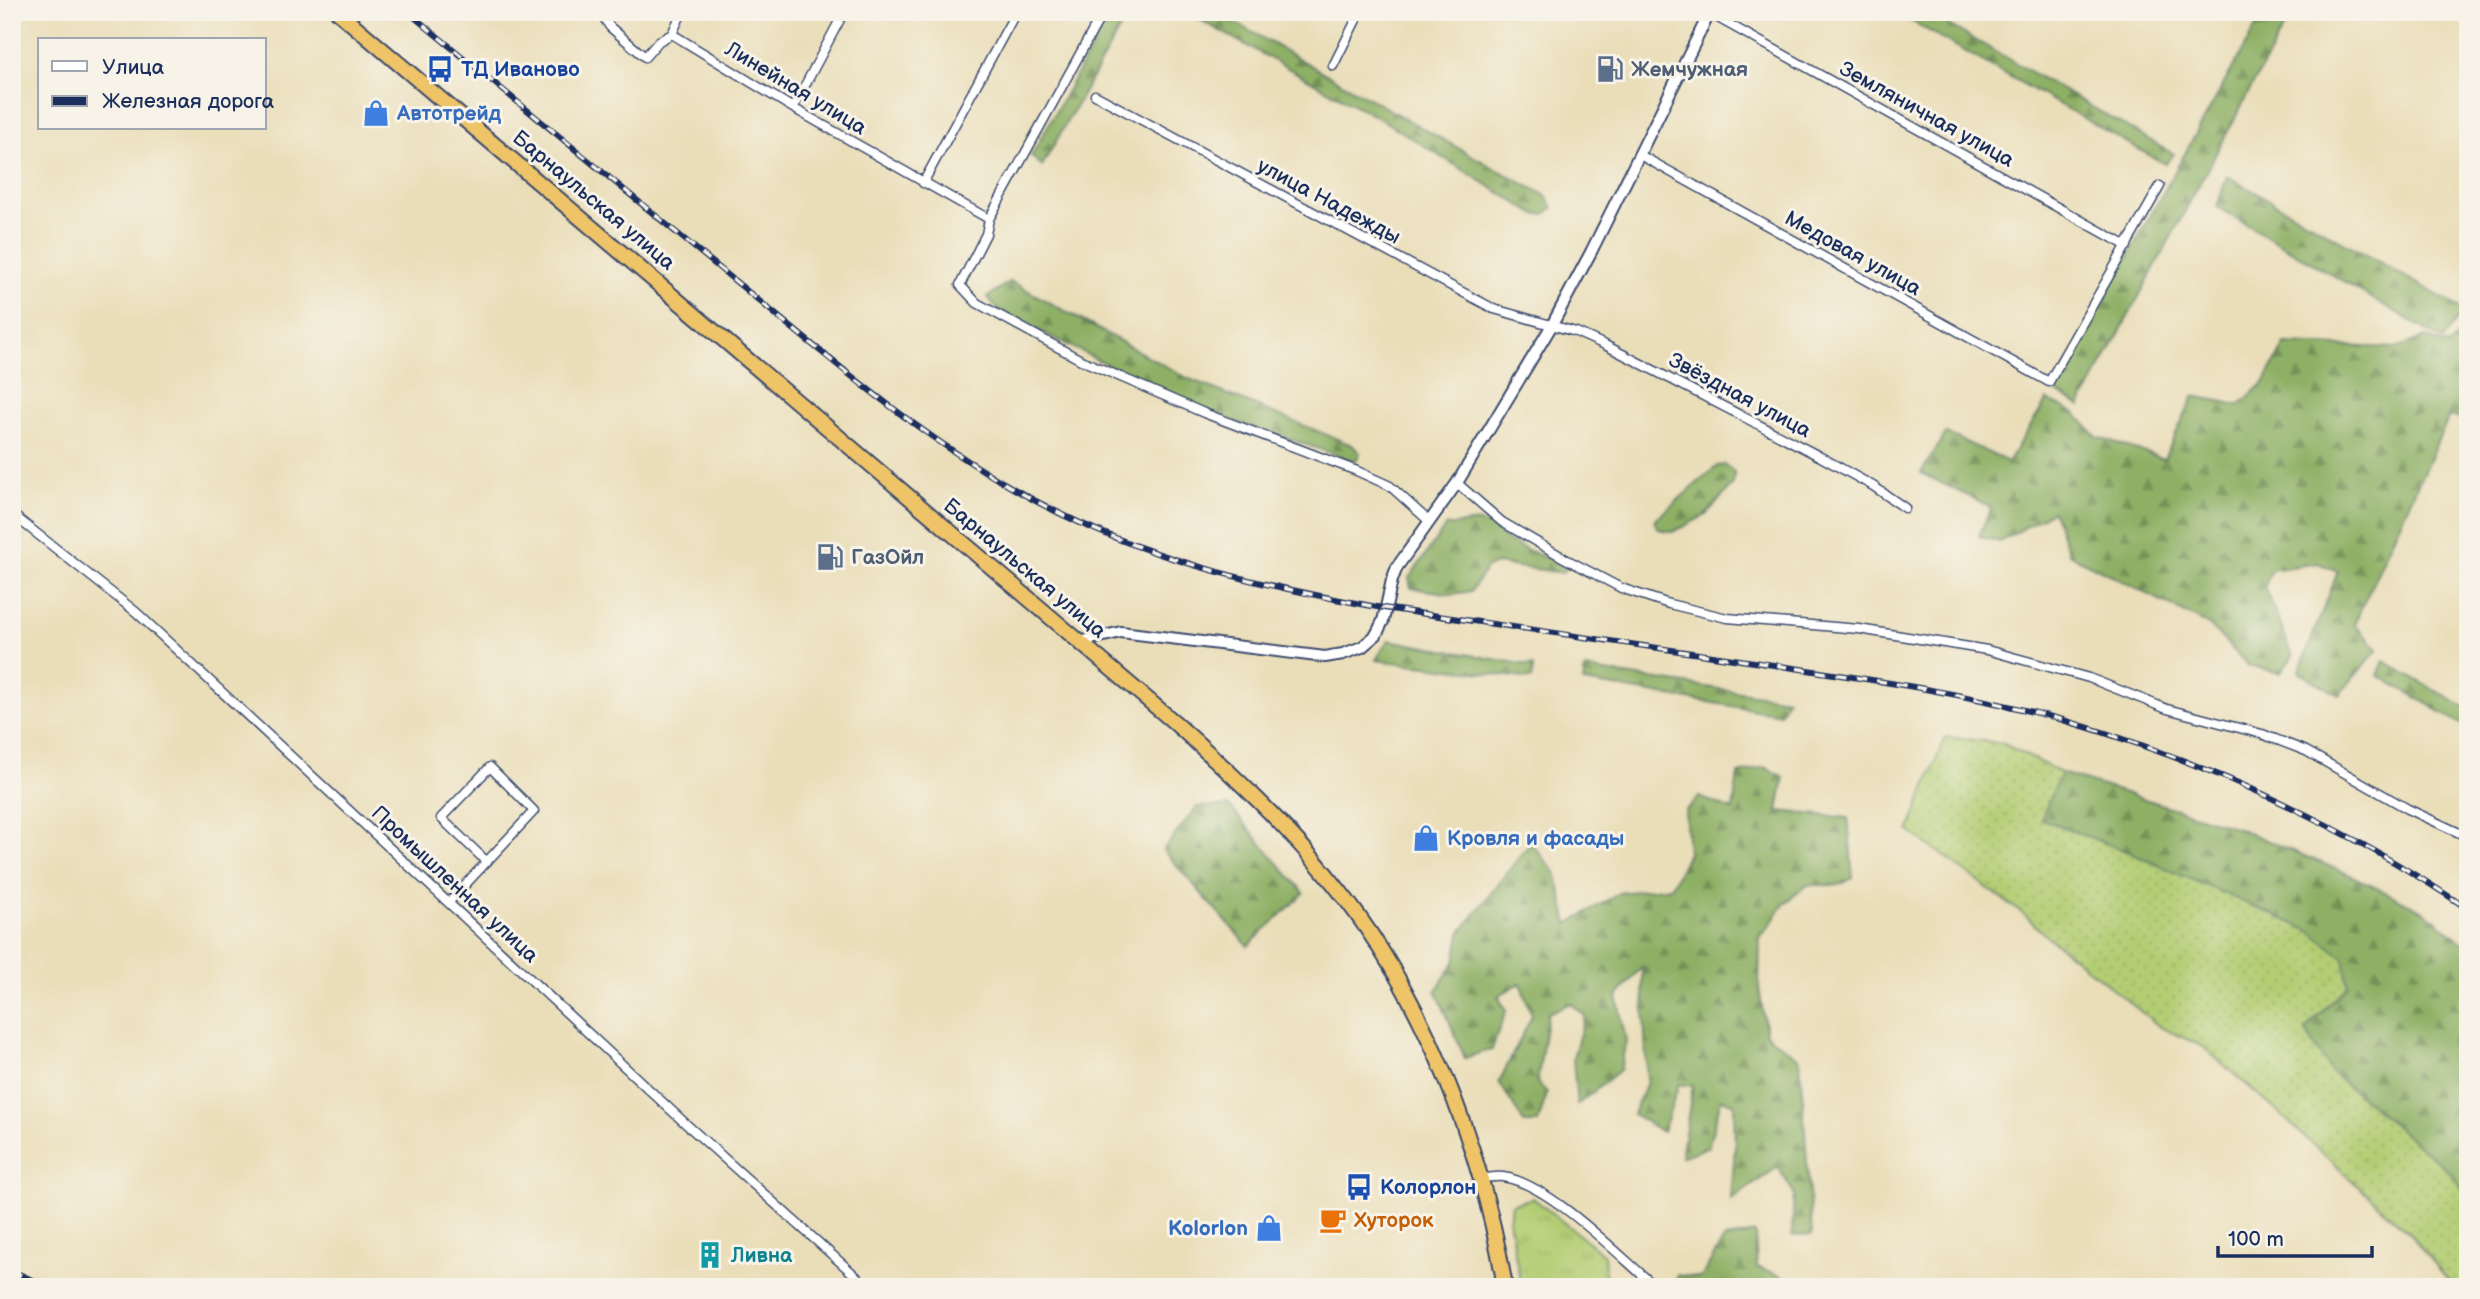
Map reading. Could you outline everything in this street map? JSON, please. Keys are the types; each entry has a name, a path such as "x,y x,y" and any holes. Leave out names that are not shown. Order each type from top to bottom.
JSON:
{"highway":[{"name":"Барнаульская улица","path":"338,12 1174,722 1269,809 1337,887 1379,949 1424,1030 1455,1101 1481,1178 1498,1245 1505,1287"}],"street":[{"path":"600,12 610,27 645,57 659,41 672,34 682,12"},
{"path":"793,108 844,12"},
{"path":"923,184 1016,12"},
{"path":"1103,12 989,219 986,234 960,285 976,303 1081,360 1203,413 1379,481 1398,493 1430,522"},
{"path":"1333,66 1360,12"},
{"path":"1079,642 1121,632 1325,657 1362,647 1377,635 1397,567 1457,484 1552,325 1640,155 1709,13"},
{"name":"Земляничная улица","path":"1709,13 2127,246"},
{"name":"Линейная улица","path":"672,34 923,184 989,219"},
{"name":"улица Надежды","path":"1095,95 1494,309 1552,325"},
{"name":"Медовая улица","path":"1640,155 2049,382 2127,246"},
{"path":"2127,246 2161,186"},
{"name":"Звёздная улица","path":"1552,325 1605,345 1701,393 1872,486 1905,508"},
{"path":"1457,484 1503,522 1564,558 1621,587 1669,604 1727,618 1858,629 1987,650 2089,678 2167,709 2262,734 2306,751 2408,809 2468,837"},
{"name":"Промышленная улица","path":"12,514 136,612 686,1124 868,1287"},
{"path":"449,902 487,862 534,811 490,767 441,818 487,862"},
{"path":"1481,1178 1502,1177 1526,1184 1555,1200 1656,1287"}],"green space":[{"path":"1111,12 1129,12 1042,166 1031,156"},
{"path":"1186,12 1216,12 1545,195 1553,208 1545,214 1536,215 1384,121"},
{"path":"1895,12 1926,12 2174,154 2165,164"},
{"path":"2264,12 2292,12 2080,406 2053,390"},
{"path":"2227,176 2464,310 2443,340 2217,207"},
{"path":"1010,281 1187,378 1352,445 1360,453 1356,461 1196,409 998,310 988,297"},
{"path":"2468,326 2468,420 2449,416 2354,624 2378,649 2339,695 2299,672 2338,571 2318,563 2271,570 2265,587 2293,656 2280,673 2248,665 2209,625 2069,554 2053,511 2000,542 1979,536 1991,507 1921,473 1946,433 2008,462 2047,400 2075,413 2097,437 2164,459 2194,396 2239,405 2264,383 2285,344 2396,348 2426,337 2449,346"},
{"path":"1725,465 1734,472 1733,484 1706,515 1673,532 1659,529 1654,521 1717,466"},
{"path":"1479,522 1490,525 1507,541 1567,567 1563,573 1497,564 1487,567 1471,591 1453,594 1411,588 1409,578 1446,526"},
{"path":"1388,640 1533,666 1532,679 1376,660"},
{"path":"2384,661 2468,709 2468,728 2378,675"},
{"path":"1585,669 1787,699 1780,714 1583,682"},
{"path":"1945,737 2002,743 2061,773 2041,819 2128,852 2310,931 2344,958 2348,985 2305,1030 2331,1072 2449,1171 2468,1195 2468,1287 2454,1287 2410,1234 2202,1046 2160,1027 2042,932 2026,916 1909,831"},
{"path":"1765,767 1784,777 1778,811 1848,818 1853,878 1838,885 1807,885 1785,903 1760,939 1759,987 1766,1034 1800,1059 1812,1235 1792,1236 1794,1193 1778,1167 1731,1200 1735,1147 1734,1103 1721,1099 1708,1147 1681,1157 1693,1086 1679,1084 1663,1132 1633,1114 1647,1082 1642,967 1617,996 1626,1041 1620,1070 1577,1105 1573,1058 1585,1016 1571,1003 1548,1013 1537,1083 1547,1092 1538,1123 1524,1123 1499,1082 1532,1016 1520,983 1498,996 1506,1011 1492,1049 1465,1058 1436,990 1455,962 1460,933 1531,842 1557,875 1568,924 1619,893 1671,887 1688,853 1685,811 1699,797 1733,810 1738,774"},
{"path":"2061,773 2237,828 2348,874 2426,912 2468,947 2468,1195 2449,1171 2331,1072 2305,1030 2348,985 2310,931 2128,852 2040,818"},
{"path":"1229,806 1304,893 1248,946 1163,850 1197,807"},
{"path":"1533,1198 1604,1255 1606,1287 1521,1287 1509,1219 1512,1204"},
{"path":"1755,1233 1757,1267 1797,1282 1798,1287 1673,1287 1677,1275 1701,1278 1724,1239"}],"railway":[{"path":"408,12 816,348 894,409 1017,491 1099,531 1177,560 1256,582 1336,599 1906,686 2063,720 2170,755 2273,799 2373,850 2468,909"},
{"path":"12,1271 48,1287"}],"place":[{"name":"ТД Иваново","path":"440,69"},
{"name":"Жемчужная","path":"1610,69"},
{"name":"Автотрейд","path":"376,113"},
{"name":"ГазОйл","path":"830,557"},
{"name":"Кровля и фасады","path":"1426,838"},
{"name":"Колорлон","path":"1359,1187"},
{"name":"Хуторок","path":"1333,1220"},
{"name":"Kolorlon","path":"1269,1228"},
{"name":"Ливна","path":"710,1255"}]}
